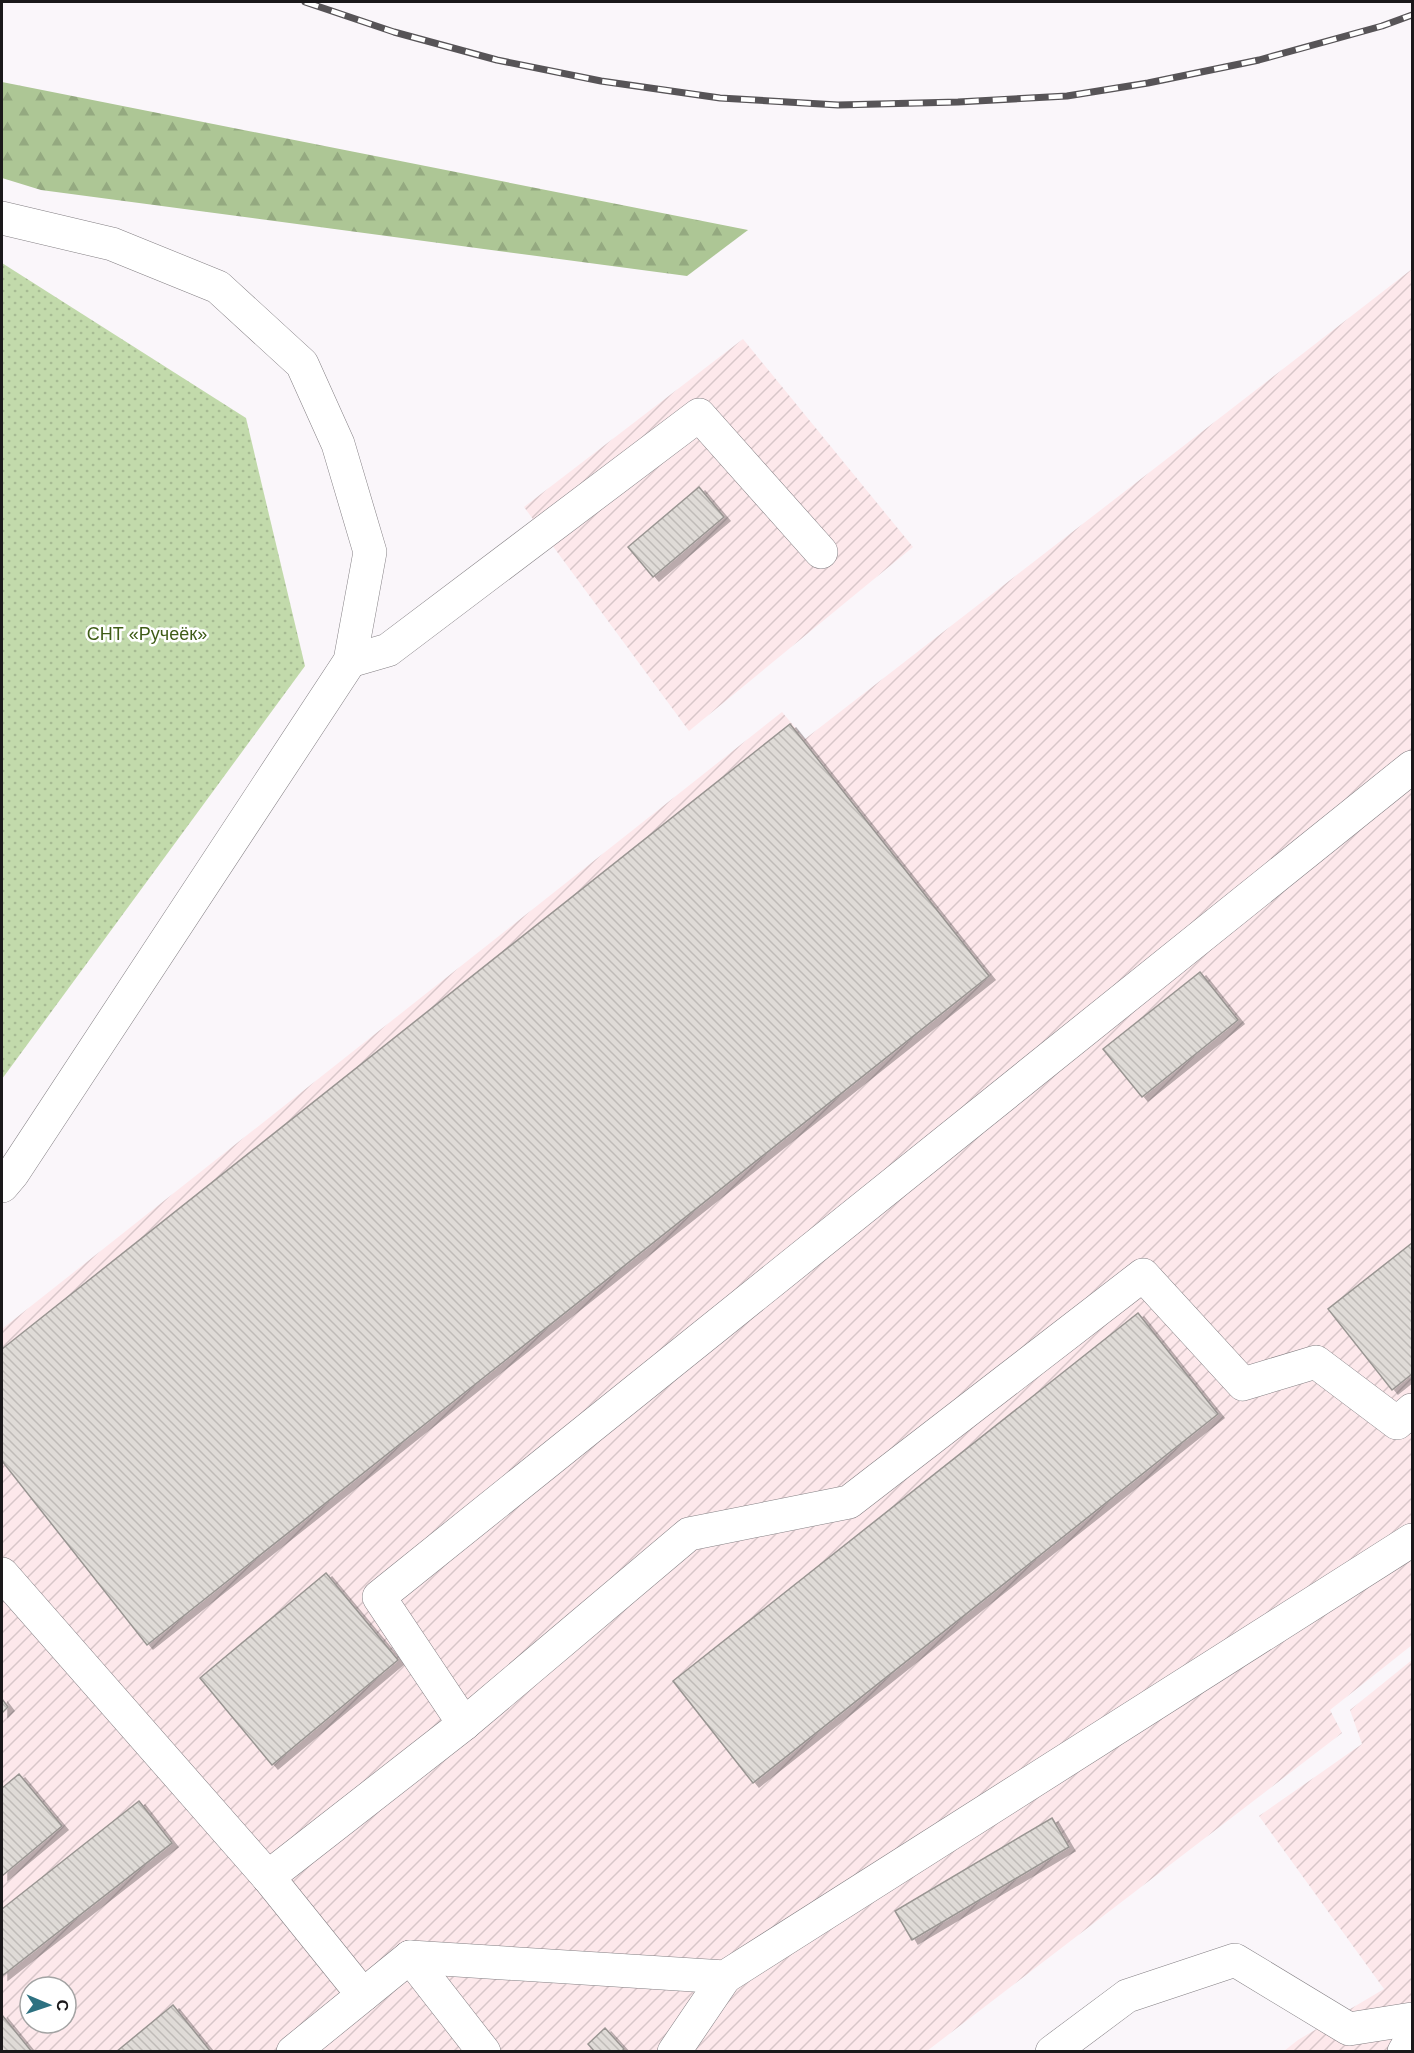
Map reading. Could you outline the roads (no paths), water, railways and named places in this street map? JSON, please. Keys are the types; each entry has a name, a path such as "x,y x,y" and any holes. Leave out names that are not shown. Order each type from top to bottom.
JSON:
{"street":[{"path":"2,218 112,244 218,287 302,364 338,444 370,552 350,661 13,1173 2,1186"},
{"path":"350,661 388,651 699,415 821,552"},
{"path":"464,1724 380,1597 1413,767"},
{"path":"268,1877 464,1724 689,1534 849,1502 1143,1275 1243,1384 1316,1362 1397,1423 1413,1410"},
{"path":"674,2052 725,1977 1413,1540"},
{"path":"2,1574 268,1877 363,1995"},
{"path":"293,2052 410,1957 725,1977"},
{"path":"410,1957 484,2052"},
{"path":"1052,2052 1126,1996 1235,1960 1349,2029 1413,2019"},
{"path":"1404,2052 1413,2038"}],"railway":[{"path":"305,2 394,32 497,60 601,81 720,98 838,105 1067,96 1148,83 1259,60 1382,26 1412,15"}],"park label":[{"name":"СНТ «Ручеёк»","path":"147,634"}]}
